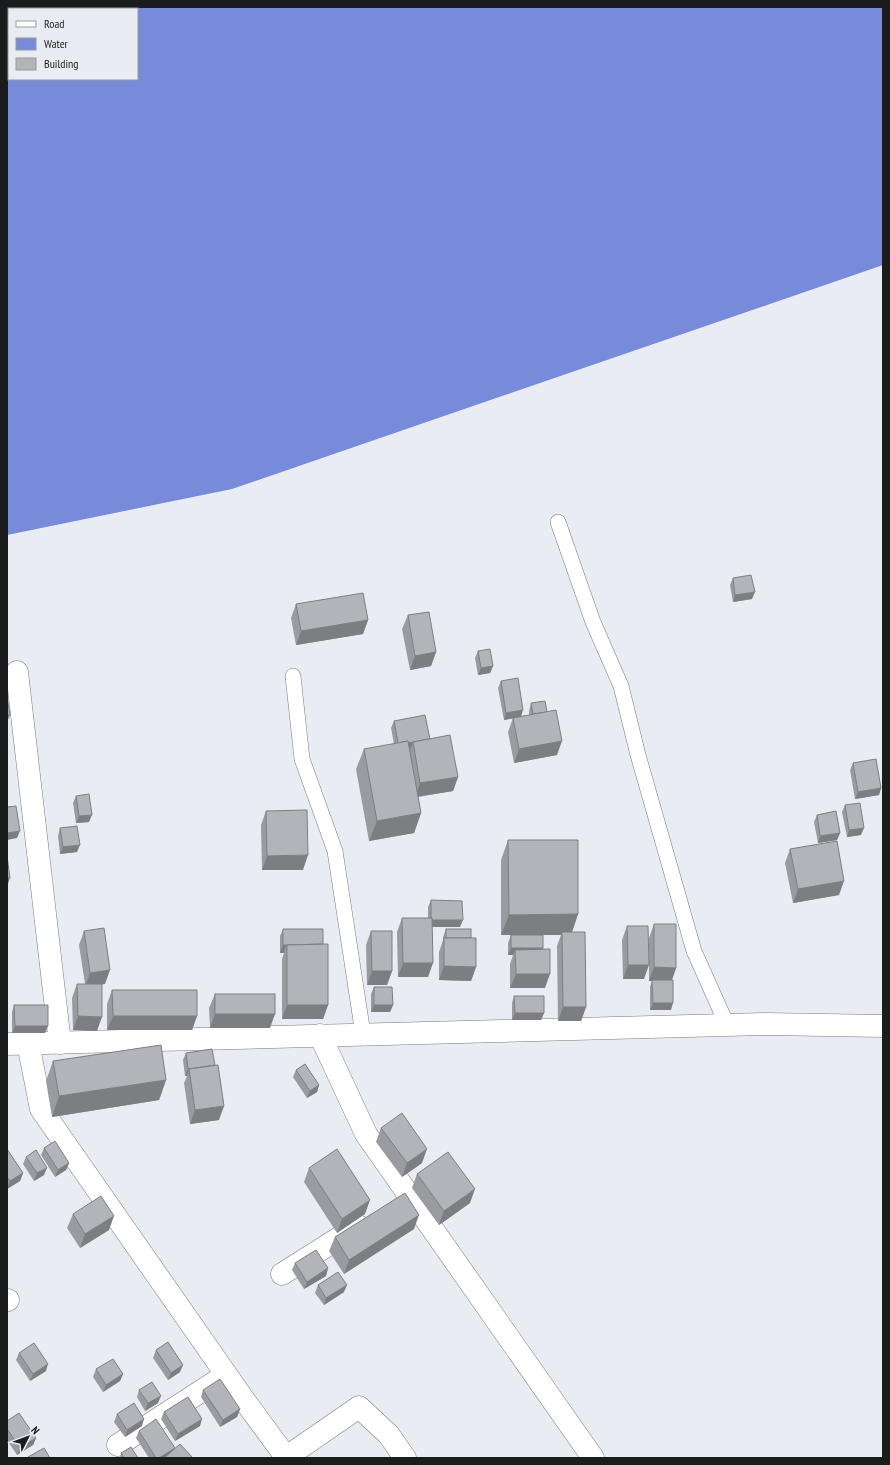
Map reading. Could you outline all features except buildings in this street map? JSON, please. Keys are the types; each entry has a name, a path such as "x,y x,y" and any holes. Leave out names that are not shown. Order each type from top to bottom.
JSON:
{"street":[{"path":"17,672 60,1043"},
{"path":"405,1458 389,1435 359,1407 286,1458 226,1375 42,1109 18,1044 767,1024 883,1026"},
{"path":"320,1036 366,1134 402,1199 591,1457"},
{"path":"282,1274 375,1216"},
{"path":"118,1445 226,1375"}],"lane":[{"path":"558,522 593,622 621,686 638,755 694,951 727,1025"},
{"path":"293,676 302,759 335,851 363,1034"}],"water":[{"path":"7,7 883,7 883,265 232,489 7,535"}]}
